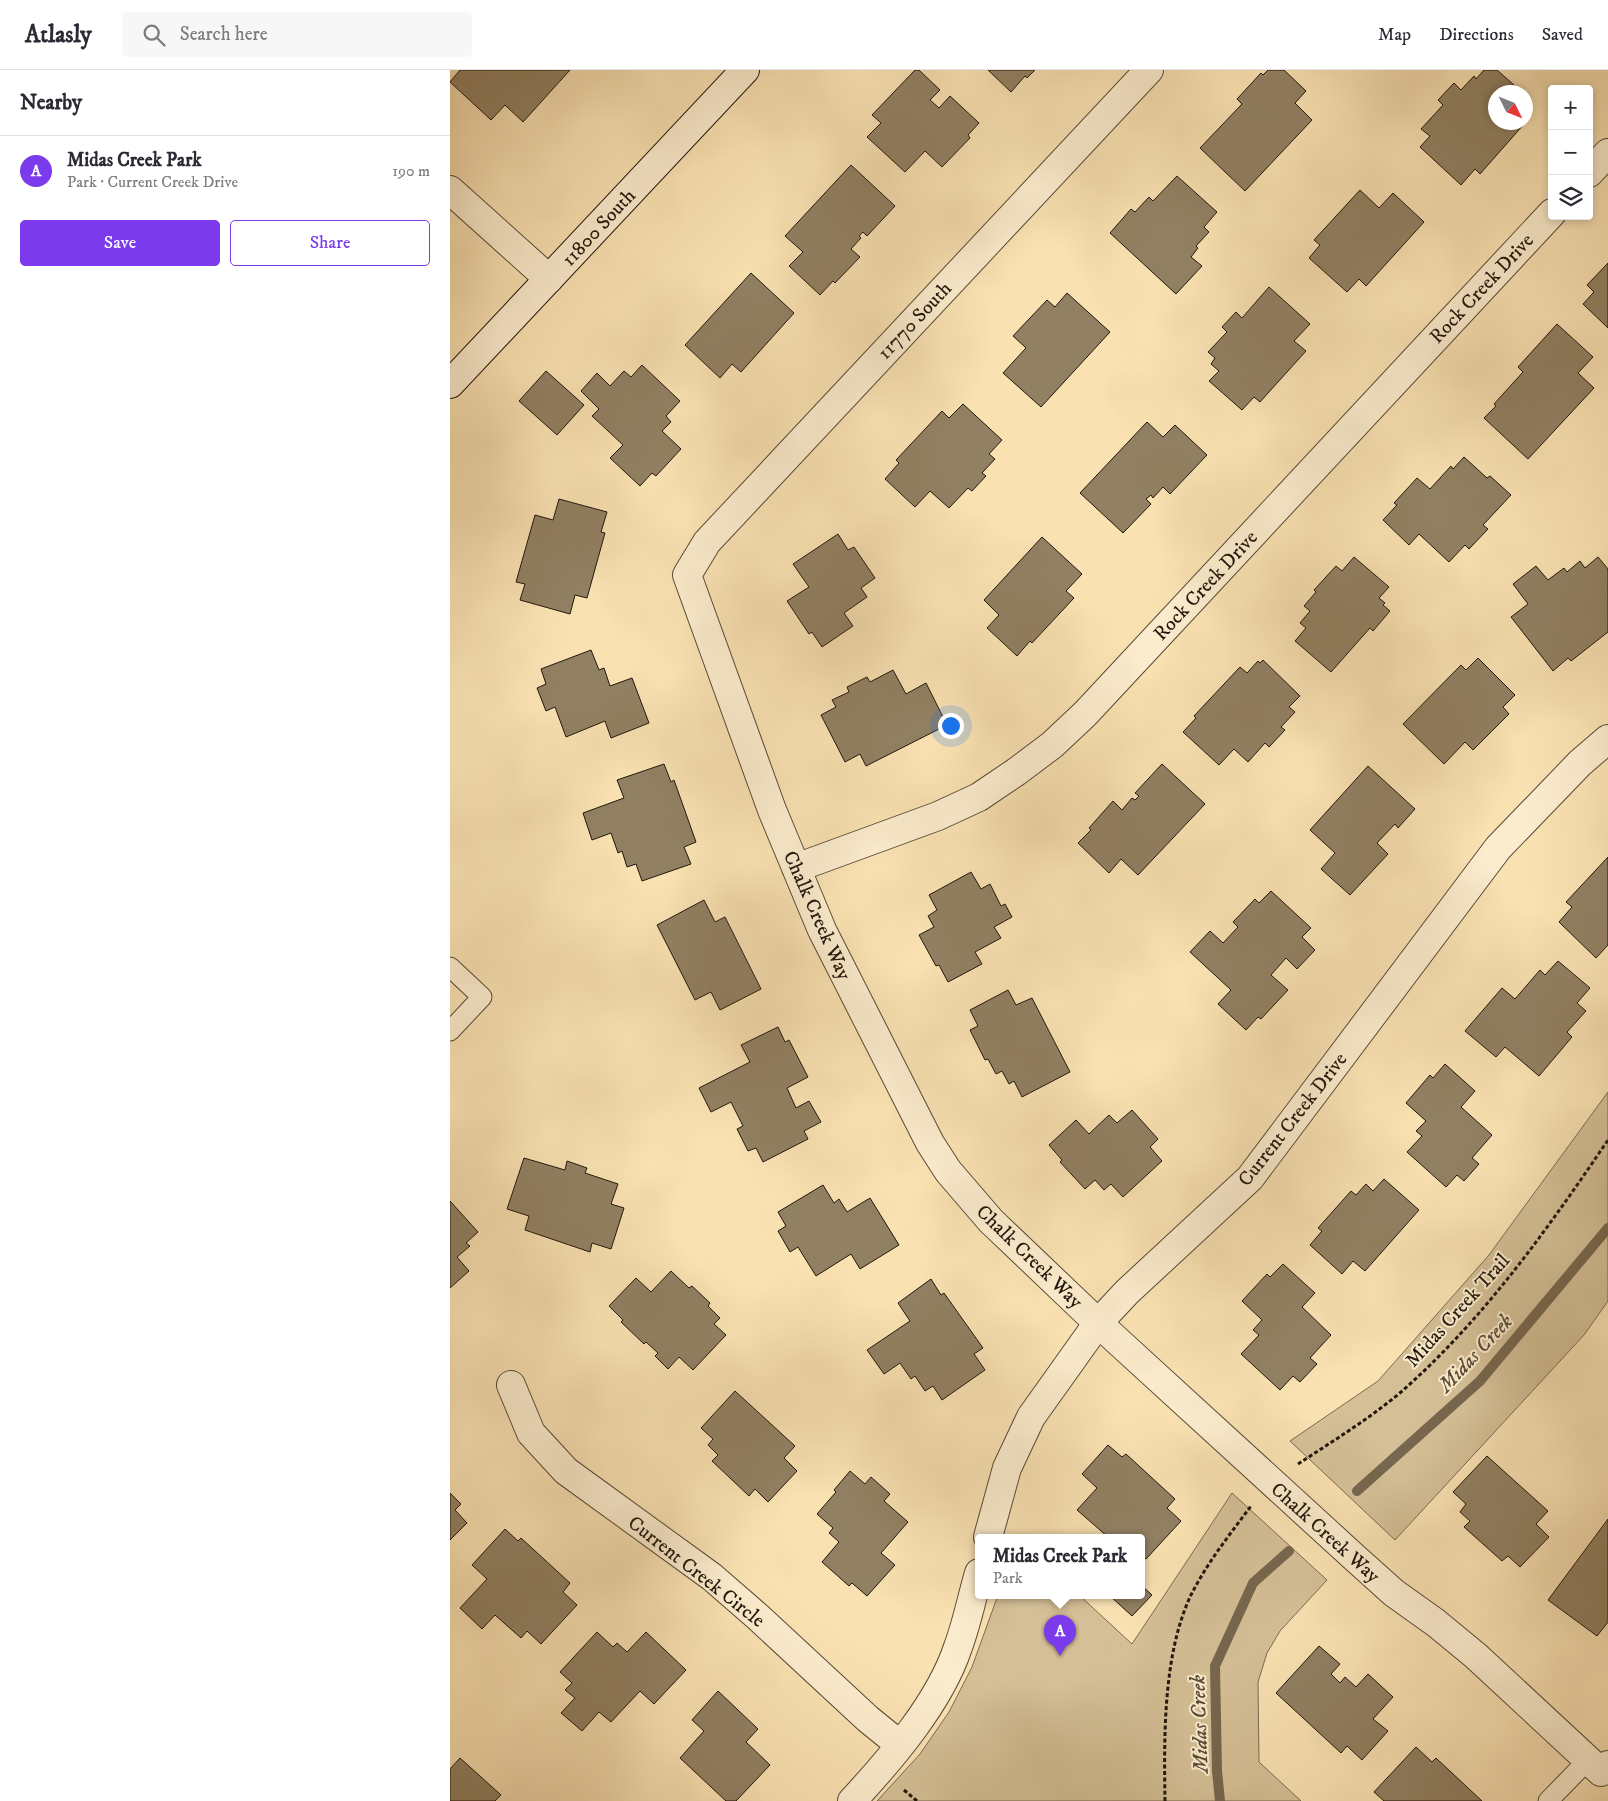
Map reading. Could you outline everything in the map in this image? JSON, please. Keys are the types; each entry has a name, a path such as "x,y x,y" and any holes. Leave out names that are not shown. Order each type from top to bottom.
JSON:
{"street":[{"name":"11800 South","path":"450,384 745,70"},
{"name":"11770 South","path":"687,575 707,542 1148,70"},
{"path":"1593,169 1608,153"},
{"path":"450,190 549,279"},
{"name":"Rock Creek Drive","path":"796,868 946,812 986,792 1052,744 1085,714 1548,217"},
{"name":"Chalk Creek Way","path":"687,575 772,810 822,930 930,1143 948,1171 991,1221 1355,1558 1394,1593 1436,1622 1599,1765"},
{"name":"Current Creek Drive","path":"989,1534 1007,1468 1031,1417 1098,1322 1127,1292 1250,1178 1498,848 1580,763 1608,739"},
{"name":"Current Creek Circle","path":"512,1386 531,1433 566,1471 712,1577 868,1719 900,1745"},
{"path":"852,1801 878,1773 936,1695 958,1648 975,1587"}],"lane":[{"path":"450,966 482,997 450,1031"},
{"path":"1548,1801 1599,1765"}],"path":[{"name":"Midas Creek Trail","path":"1294,1467 1401,1392 1457,1337 1505,1283 1546,1230 1608,1140"},
{"path":"1165,1801 1169,1668 1178,1632 1191,1595 1216,1553 1254,1502"},
{"path":"897,1785 917,1801"}],"shaded area":[{"path":"1608,1092 1608,1301 1584,1335 1395,1540 1290,1441 1378,1381 1489,1255"},
{"path":"1232,1493 1327,1580 1280,1631 1267,1653 1258,1682 1259,1762 1301,1801 877,1801 920,1754 949,1712 972,1667 997,1599 1083,1599 1132,1644"}],"building":[{"path":"460,70 570,70 523,122 505,105 491,120 450,82"},
{"path":"915,70 919,70 940,90 930,100 939,108 950,96 979,123 968,135 970,138 942,167 925,151 905,172 867,137 881,123 872,115"},
{"path":"988,70 1035,70 1027,78 1025,76 1011,92"},
{"path":"1268,70 1284,70 1306,91 1295,103 1312,120 1245,191 1200,148 1242,104 1237,99 1261,73 1263,75"},
{"path":"1484,70 1497,70 1514,85 1488,85 1488,130 1519,130 1480,174 1475,169 1461,185 1420,147 1430,136 1421,129 1443,105 1438,100 1454,83 1461,90 1474,76 1476,79"},
{"path":"851,165 895,206 867,236 863,232 859,236 861,238 851,249 860,257 835,283 833,281 820,295 789,266 803,252 785,236"},
{"path":"1177,176 1217,212 1204,227 1209,232 1196,246 1198,248 1191,257 1202,266 1176,294 1110,233 1131,209 1135,212 1149,197 1153,201"},
{"path":"1360,190 1379,208 1393,193 1424,222 1366,286 1359,279 1347,292 1309,258 1320,245 1314,240"},
{"path":"1608,263 1608,328 1583,304 1594,292 1587,285"},
{"path":"751,273 794,313 741,372 732,364 720,378 685,345"},
{"path":"1269,287 1310,324 1294,341 1306,351 1260,402 1254,397 1242,410 1209,381 1219,371 1211,364 1215,358 1208,352 1227,332 1222,327 1236,312 1242,318"},
{"path":"1067,293 1110,332 1041,407 1003,373 1026,348 1013,336 1047,300 1055,307"},
{"path":"1557,324 1593,357 1578,373 1594,388 1528,459 1484,418 1523,372 1518,367"},
{"path":"642,365 680,401 666,416 671,422 662,431 681,449 656,476 652,473 640,486 610,458 623,445 592,416 599,409 581,391 597,373 610,386 624,371 631,377"},
{"path":"546,371 584,405 557,435 519,401"},
{"path":"963,404 1002,440 989,454 995,459 982,473 986,476 972,491 968,488 949,508 930,491 915,507 885,479 899,463 896,460 942,411 949,418"},
{"path":"1147,422 1163,437 1175,425 1207,455 1170,494 1163,487 1153,498 1151,495 1146,499 1151,504 1123,533 1080,493"},
{"path":"1464,457 1487,478 1490,476 1511,495 1483,525 1488,529 1469,549 1465,545 1449,562 1419,534 1409,545 1383,520 1397,505 1394,503 1417,478 1430,489 1451,466 1453,469"},
{"path":"559,499 607,512 601,532 605,533 587,598 575,595 570,614 520,600 525,584 516,582 535,515 553,520"},
{"path":"838,534 848,550 854,547 875,578 861,588 867,597 844,613 853,626 822,647 812,632 809,634 787,601 809,587 793,564"},
{"path":"1042,537 1082,574 1066,591 1074,598 1032,643 1030,641 1017,656 987,628 999,615 984,600"},
{"path":"1354,557 1389,587 1379,598 1390,611 1373,631 1370,628 1331,672 1295,641 1306,628 1300,623 1310,611 1304,606 1316,592 1314,590 1336,566 1342,571"},
{"path":"1598,557 1608,569 1608,632 1571,661 1568,658 1553,671 1511,617 1528,604 1513,584 1536,566 1548,580 1564,568 1567,572 1580,561 1585,568"},
{"path":"591,650 599,670 604,668 610,686 632,678 649,723 611,738 605,721 566,737 555,707 546,711 537,688 546,684 541,669"},
{"path":"1478,658 1515,695 1503,707 1509,714 1473,750 1465,742 1444,764 1403,724 1461,665 1466,670"},
{"path":"1263,660 1300,696 1289,707 1295,712 1281,727 1285,730 1269,747 1265,743 1248,762 1234,749 1219,765 1183,732 1196,718 1194,716 1240,667 1247,673 1258,661 1260,663"},
{"path":"893,670 906,694 926,683 947,725 866,766 860,754 845,762 821,715 836,707 832,700 849,692 847,687 867,677 870,682"},
{"path":"664,764 671,782 674,780 696,842 684,847 691,864 642,881 636,864 627,867 622,851 618,853 611,833 592,840 583,813 624,798 617,780"},
{"path":"1162,764 1205,804 1138,875 1121,859 1109,873 1078,843 1091,830 1089,828 1113,801 1122,810 1132,798 1135,800 1139,796 1135,793"},
{"path":"1368,766 1415,809 1398,828 1395,824 1377,843 1388,854 1350,895 1321,869 1335,853 1310,830"},
{"path":"1608,857 1608,945 1596,958 1559,922 1572,907 1566,902"},
{"path":"971,872 981,889 990,884 1001,906 1005,904 1012,917 994,927 1001,938 975,952 982,964 948,982 939,965 936,966 919,935 934,927 928,916 937,910 929,895"},
{"path":"1271,891 1311,928 1302,937 1315,950 1297,969 1286,958 1271,975 1288,990 1261,1019 1258,1017 1246,1030 1218,1004 1231,990 1190,952 1210,931 1223,943 1238,927 1233,922 1255,899 1259,903"},
{"path":"704,900 715,922 725,917 761,989 720,1010 711,992 695,1000 657,925"},
{"path":"1558,961 1590,988 1577,1003 1586,1011 1567,1032 1572,1037 1539,1076 1505,1047 1496,1057 1465,1031 1502,988 1515,999 1540,970 1545,975"},
{"path":"1008,990 1016,1005 1032,998 1070,1072 1022,1097 1014,1081 1009,1084 1002,1071 996,1074 988,1059 985,1060 970,1030 978,1026 970,1010"},
{"path":"778,1027 785,1042 789,1040 808,1077 787,1088 796,1108 809,1101 821,1122 804,1131 808,1139 763,1162 756,1148 748,1151 737,1129 743,1126 731,1102 711,1112 699,1088 750,1062 741,1045"},
{"path":"1445,1064 1475,1091 1461,1107 1492,1135 1472,1158 1479,1164 1464,1181 1457,1175 1446,1187 1407,1152 1422,1136 1416,1131 1426,1121 1406,1103 1430,1075 1433,1078"},
{"path":"1132,1110 1158,1139 1150,1147 1162,1161 1123,1197 1111,1184 1104,1190 1095,1180 1085,1189 1060,1162 1062,1160 1049,1145 1076,1120 1089,1134 1109,1115 1117,1123"},
{"path":"524,1158 565,1170 567,1161 587,1168 585,1173 618,1184 611,1204 624,1208 611,1249 592,1243 590,1252 525,1230 529,1216 507,1209"},
{"path":"1384,1179 1419,1210 1365,1271 1353,1261 1342,1274 1310,1245 1322,1231 1318,1228 1351,1191 1356,1195 1366,1184 1373,1191"},
{"path":"823,1185 834,1203 839,1199 847,1212 870,1198 899,1245 860,1269 851,1254 816,1276 798,1247 790,1252 778,1231 786,1226 778,1212"},
{"path":"450,1201 478,1232 466,1243 470,1246 457,1257 469,1271 450,1288"},
{"path":"1283,1264 1315,1293 1302,1307 1331,1335 1310,1358 1317,1364 1300,1382 1293,1376 1280,1390 1241,1354 1259,1335 1253,1330 1262,1320 1242,1301 1267,1274 1270,1277"},
{"path":"671,1271 689,1288 692,1286 710,1303 708,1306 720,1318 714,1324 726,1335 693,1370 679,1357 668,1369 655,1356 658,1353 646,1342 644,1344 621,1322 623,1320 609,1306 636,1278 651,1292"},
{"path":"931,1279 941,1295 944,1293 983,1348 974,1354 985,1370 942,1400 933,1386 925,1391 915,1376 911,1379 900,1363 884,1374 867,1350 910,1321 898,1303"},
{"path":"735,1391 795,1446 784,1458 797,1471 768,1502 755,1489 749,1496 712,1461 718,1455 708,1445 713,1439 701,1428"},
{"path":"1108,1445 1122,1457 1126,1454 1175,1499 1167,1508 1181,1521 1146,1559 1145,1534 1105,1534 1077,1510 1097,1488 1082,1474"},
{"path":"1487,1456 1548,1511 1536,1524 1549,1537 1520,1567 1508,1556 1502,1561 1464,1527 1470,1521 1460,1512 1466,1504 1453,1492"},
{"path":"850,1471 865,1484 871,1477 890,1494 884,1501 908,1522 881,1553 895,1565 867,1596 852,1583 849,1586 822,1562 839,1542 829,1533 833,1528 817,1514 836,1492 834,1490"},
{"path":"450,1493 461,1504 455,1510 467,1523 450,1540"},
{"path":"1608,1519 1608,1622 1597,1636 1548,1600"},
{"path":"505,1529 518,1541 521,1538 570,1583 563,1592 577,1605 541,1644 527,1631 521,1638 495,1615 482,1629 460,1608 487,1579 472,1565"},
{"path":"1145,1589 1152,1595 1132,1616 1113,1599 1145,1599"},
{"path":"597,1632 613,1647 617,1643 627,1652 646,1632 686,1670 654,1704 640,1691 611,1722 599,1712 582,1731 561,1713 575,1698 565,1690 572,1683 560,1672"},
{"path":"1319,1646 1340,1664 1331,1674 1340,1683 1345,1677 1356,1687 1368,1674 1393,1697 1373,1719 1388,1731 1362,1760 1347,1746 1341,1753 1276,1693"},
{"path":"718,1691 758,1729 746,1742 770,1765 736,1801 726,1801 680,1758 704,1731 692,1720"},
{"path":"1416,1747 1432,1762 1436,1758 1482,1801 1384,1801 1374,1792"},
{"path":"460,1758 501,1795 495,1801 450,1801 450,1769"}],"waterway":[{"name":"Midas Creek","path":"1357,1491 1480,1381 1608,1228"},
{"name":"Midas Creek","path":"1220,1801 1217,1771 1215,1666 1253,1583 1289,1551"}],"place":[{"name":"Midas Creek Park","path":"1060,1656"}]}
